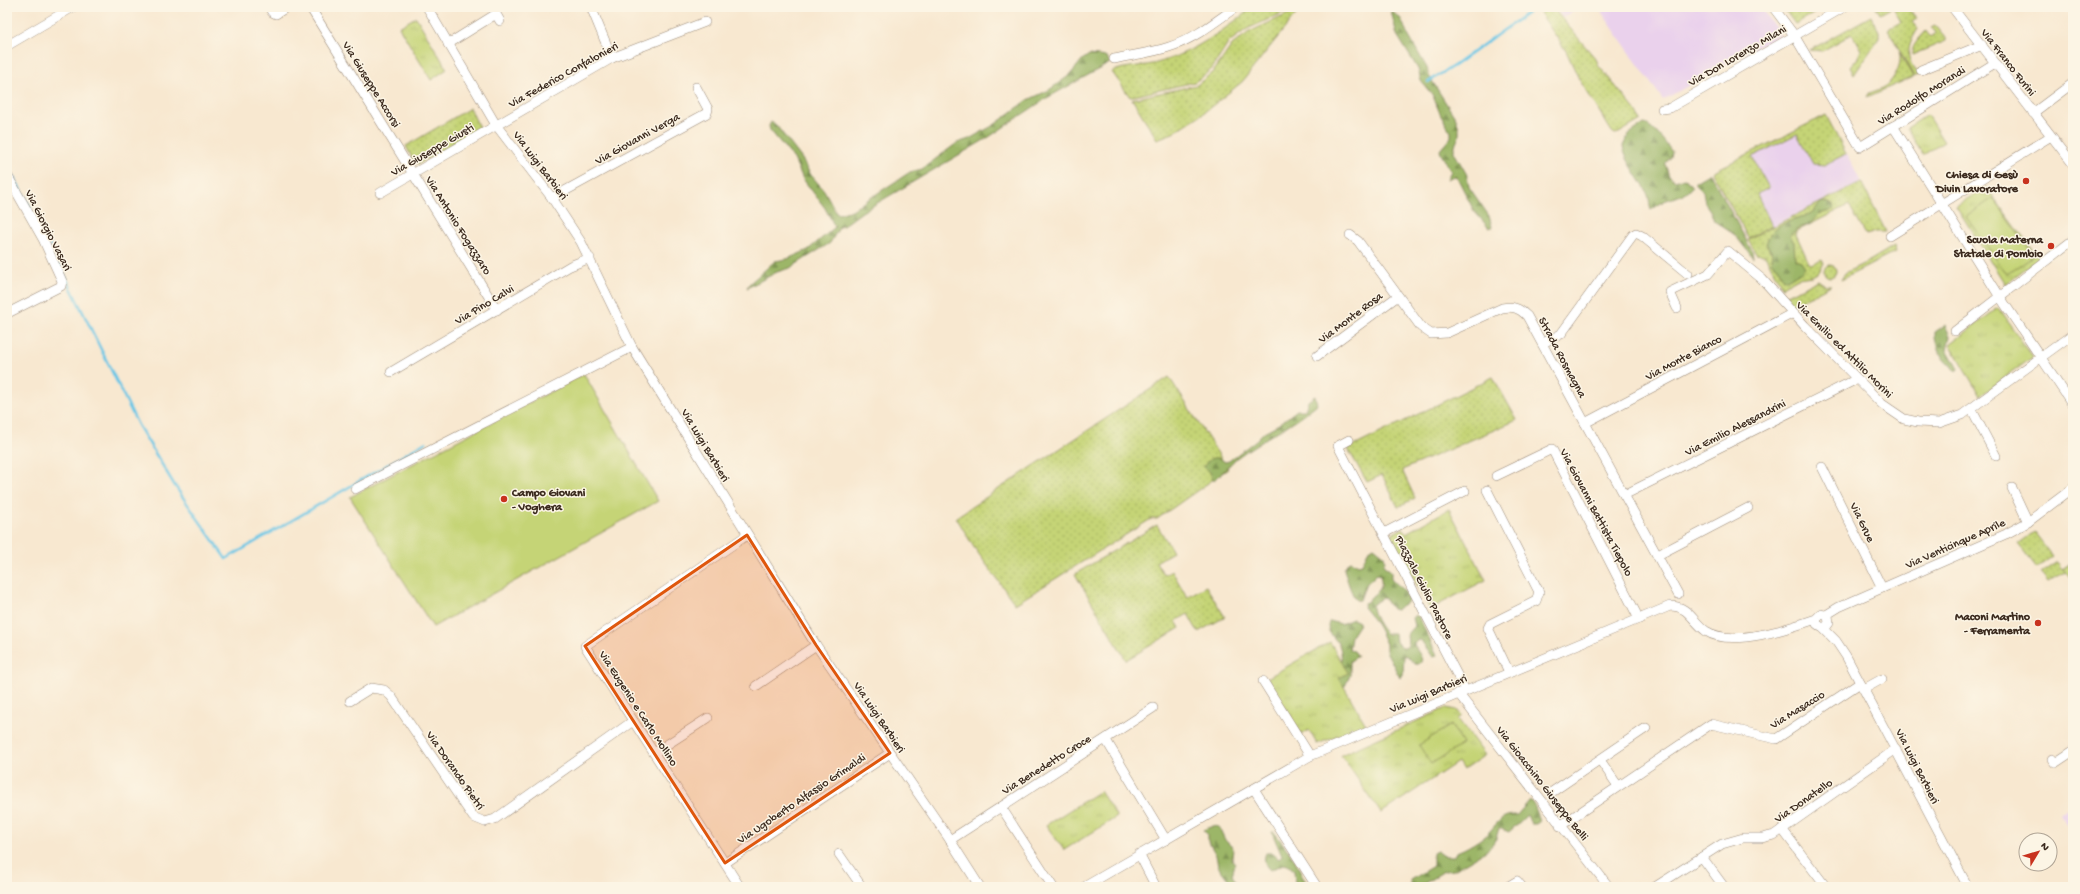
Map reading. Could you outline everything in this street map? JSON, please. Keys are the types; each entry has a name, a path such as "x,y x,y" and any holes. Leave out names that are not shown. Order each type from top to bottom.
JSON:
{"street":[{"path":"7,39 10,44 73,7"},
{"path":"269,7 272,12 276,14 287,7"},
{"name":"Via Giuseppe Accorsi","path":"310,7 413,174"},
{"name":"Via Luigi Barbieri","path":"427,7 496,126 552,198 590,258 632,348 816,645 950,840 980,887"},
{"path":"591,7 612,58"},
{"path":"1114,59 1169,47 1204,30 1236,7"},
{"path":"1773,7 1794,35"},
{"name":"Via Don Lorenzo Milani","path":"1662,109 1670,108 1844,7"},
{"name":"Via Franco Furini","path":"1952,7 2073,164"},
{"path":"448,44 496,14 500,21"},
{"name":"Via Federico Confalonieri","path":"496,126 612,58 705,22"},
{"name":"Via Rodolfo Morandi","path":"1794,35 1860,147 1995,63"},
{"path":"1921,70 1982,45"},
{"name":"Via Franco Furini","path":"2033,112 2073,82"},
{"name":"Via Giovanni Verga","path":"552,198 707,113 708,109 696,88"},
{"name":"Via Giuseppe Giusti","path":"380,193 496,126"},
{"path":"1893,126 2000,297 2073,405"},
{"path":"1890,236 2051,136"},
{"name":"Via Antonio Fogazzaro","path":"413,174 497,310"},
{"name":"Via Giorgio Vasari","path":"7,175 43,239 62,281 61,286 8,313"},
{"path":"1543,343 1561,334 1633,235 1636,233 1642,236 1688,274"},
{"name":"Strada Rosmagna","path":"1350,235 1358,241 1421,327 1430,334 1447,333 1502,308 1516,308 1527,316 1543,343 1624,496 1658,555 1686,610"},
{"path":"1955,331 2073,240"},
{"name":"Via Emilio ed Attilio Morini","path":"1677,308 1670,292 1708,274 1728,251 1762,279 1857,379 1893,413 1918,422 1939,423 1949,421 1972,410 2073,334"},
{"name":"Via Pino Calvi","path":"391,372 570,266 590,258"},
{"name":"Via Monte Rosa","path":"1317,356 1398,296"},
{"name":"Via Monte Bianco","path":"1585,423 1793,313"},
{"path":"355,489 632,348"},
{"name":"Via Emilio Alessandrini","path":"1624,496 1857,379"},
{"path":"1972,410 1996,456"},
{"path":"1349,440 1338,446 1384,533"},
{"name":"Via Giovanni Battista Tiepolo","path":"1496,476 1552,449 1640,619"},
{"name":"Via Grue","path":"1822,467 1882,588"},
{"path":"2012,488 2028,522"},
{"name":"Via Venticinque Aprile","path":"1824,621 1839,607 2006,534 2028,522 2073,488"},
{"path":"1487,490 1539,592 1536,601 1490,624 1488,628 1509,672"},
{"name":"Piazzale Giulio Pastore","path":"1461,692 1384,533 1465,491"},
{"path":"1658,555 1748,508"},
{"name":"Via Eugenio e Carlo Mollino","path":"740,887 585,646 747,535"},
{"path":"1670,606 1678,594"},
{"path":"1670,606 1679,606 1686,610 1707,632 1725,637 1746,636 1824,621"},
{"name":"Via Luigi Barbieri","path":"1084,887 1310,756 1670,606"},
{"name":"Via Luigi Barbieri","path":"1824,621 1842,644 1846,656 1968,887"},
{"path":"756,686 816,645"},
{"name":"Via Masaccio","path":"1560,826 1710,724 1776,739 1862,686 1882,679"},
{"path":"1263,681 1310,756"},
{"name":"Via Dorando Pietri","path":"350,701 370,688 384,690 391,696 473,817 485,822 500,816 633,721"},
{"name":"Via Gioacchino Giuseppe Belli","path":"1461,692 1560,826 1610,887"},
{"name":"Via Benedetto Croce","path":"950,840 1106,740 1153,708"},
{"path":"654,753 708,718"},
{"path":"1552,792 1646,728"},
{"path":"1106,740 1166,840"},
{"name":"Via Donatello","path":"1654,887 1722,844 1744,838 1762,838 1774,835 1896,749"},
{"path":"2052,758 2055,763 2073,751"},
{"name":"Via Ugoberto Alfassio Grimaldi","path":"725,863 890,753"},
{"path":"1600,760 1622,784"},
{"path":"1254,789 1317,887"},
{"path":"1001,807 1053,887"},
{"path":"1782,829 1826,887"},
{"path":"839,854 862,887"},
{"path":"1139,854 1156,887"},
{"path":"1702,857 1724,887"},
{"path":"1507,887 1517,881 1522,887"}],"highlighted area":[{"path":"747,535 816,645 890,753 725,863 585,646"}],"shaded area":[{"path":"1554,7 1578,7 1563,18"},
{"path":"1598,7 1760,7 1780,34 1663,100"},
{"path":"1826,115 1861,182 1747,238 1712,172"},
{"path":"2073,804 2073,831 2060,814"}],"green space":[{"path":"1253,7 1296,7 1247,29 1229,42 1212,69 1195,82 1130,97 1112,72 1123,68 1154,64 1186,52 1220,32"},
{"path":"1536,7 1552,7 1596,59 1599,66 1636,111 1641,120 1619,133 1615,134 1612,132 1579,79 1566,51"},
{"path":"1792,7 1795,10 1799,7 1817,7 1820,10 1795,24 1785,10"},
{"path":"1876,7 1893,7 1880,14"},
{"path":"1893,7 1908,7 1917,19 1912,22 1918,29 1910,44 1909,55 1915,71 1925,72 1914,77 1888,29 1901,22"},
{"path":"1301,8 1242,82 1202,114 1173,133 1157,139 1132,99 1197,85 1214,71 1232,45 1249,32"},
{"path":"1391,11 1401,19 1408,35 1427,68 1429,76 1456,119 1459,128 1459,136 1454,152 1467,175 1469,187 1489,216 1492,227 1489,228 1474,211 1457,177 1454,176 1447,179 1451,171 1440,150 1451,137 1451,132 1441,116 1433,96 1421,81 1418,69 1397,35"},
{"path":"1871,16 1879,31 1879,38 1854,75 1850,67 1857,59 1861,50 1852,34 1822,51 1810,50"},
{"path":"416,17 447,69 431,80 399,27"},
{"path":"1935,25 1946,38 1946,41 1912,55 1914,46 1926,31 1930,37 1936,33 1931,27"},
{"path":"1899,52 1913,77 1867,97 1869,93 1886,86 1892,79 1899,65"},
{"path":"1089,55 1107,57 1110,63 1047,98 986,139 862,212 843,226 840,226 830,243 790,268 777,272 747,288 749,284 775,261 787,259 808,250 835,227 825,208 803,179 794,159 770,130 769,126 771,122 776,125 802,159 810,174 824,190 836,212 839,214 852,210 910,172 922,169 957,143 969,139 994,125 1028,100 1049,90 1070,75 1082,60"},
{"path":"470,108 479,127 419,164 414,162 406,146"},
{"path":"1826,115 1846,154 1824,165 1813,164 1797,134 1752,157 1769,188 1757,194 1772,226 1748,238 1712,172"},
{"path":"1927,115 1944,142 1923,155 1907,128"},
{"path":"1644,124 1651,127 1655,131 1672,152 1671,157 1665,164 1669,176 1675,181 1685,178 1692,187 1686,193 1664,201 1651,210 1648,195 1626,157 1623,146 1629,134"},
{"path":"1710,173 1752,251 1753,258 1735,235 1714,221 1711,212 1705,203 1703,192 1695,184 1695,182"},
{"path":"1861,182 1886,232 1876,232 1866,235 1849,205 1795,232 1809,263 1811,264 1822,259 1824,263 1819,272 1812,276 1798,278 1782,287 1765,255 1756,254 1748,239"},
{"path":"1986,187 2039,258 2005,284 1956,206"},
{"path":"1993,198 2034,255 2007,274 1966,217"},
{"path":"1822,202 1833,204 1834,208 1830,211 1819,214 1810,224 1797,229 1790,235 1794,243 1795,259 1801,261 1805,267 1787,280 1783,279 1778,267 1771,262 1772,252 1766,244 1769,236 1774,230 1784,223 1811,213"},
{"path":"1894,246 1896,252 1841,280 1845,273"},
{"path":"1828,265 1832,265 1836,271 1832,277 1828,277 1824,273 1824,269"},
{"path":"1818,280 1825,285 1831,285 1791,306 1786,295"},
{"path":"1998,308 2033,357 1980,396 1950,344"},
{"path":"1945,325 1950,336 1947,349 1958,369 1956,372 1938,350 1935,338 1935,332"},
{"name":"Campo Giovani - Voghera","path":"584,374 658,501 433,627 350,497"},
{"path":"1169,377 1228,469 1157,519 1151,519 1015,604 973,546 956,517"},
{"path":"1493,377 1517,420 1402,470 1415,498 1398,507 1382,475 1367,482 1348,449"},
{"path":"1315,396 1317,404 1308,412 1238,457 1213,480 1210,472 1204,467 1210,459 1219,458 1225,462 1229,461 1264,432 1279,424 1297,410 1305,410 1308,401"},
{"path":"1449,509 1486,580 1430,609 1390,535 1403,528 1406,533"},
{"path":"1157,525 1173,552 1156,562 1164,575 1172,571 1187,597 1206,586 1225,617 1198,632 1188,614 1176,621 1180,628 1126,660 1075,574"},
{"path":"2034,532 2053,556 2037,568 2018,544"},
{"path":"1374,547 1384,555 1385,561 1383,565 1391,571 1391,578 1405,592 1408,601 1396,610 1392,609 1383,597 1372,605 1374,616 1379,625 1387,634 1395,634 1396,642 1402,648 1406,648 1408,645 1407,634 1414,626 1412,618 1415,615 1419,617 1437,656 1433,657 1420,639 1414,643 1422,661 1419,664 1415,664 1404,655 1403,675 1400,678 1386,651 1386,644 1376,623 1363,607 1364,603 1367,602 1380,588 1380,575 1377,574 1365,585 1360,600 1356,600 1350,589 1344,569 1348,562 1352,561 1358,565 1362,564 1368,551"},
{"path":"2073,561 2073,582 2063,569"},
{"path":"2057,562 2062,569 2073,562 2067,571 2048,582 2041,573"},
{"path":"1353,619 1359,622 1359,624 1351,636 1349,650 1354,651 1358,656 1350,661 1350,675 1345,686 1289,697 1341,662 1340,647 1332,636 1328,624 1330,621 1341,624"},
{"path":"1330,642 1348,673 1339,678 1366,725 1317,744 1309,730 1301,735 1267,678"},
{"path":"1446,708 1457,710 1462,716 1458,719 1485,755 1463,770 1458,762 1381,813 1341,755"},
{"path":"1451,725 1463,744 1431,764 1419,745"},
{"path":"1100,791 1117,817 1064,850 1046,825"},
{"path":"1530,800 1535,807 1540,821 1536,824 1531,824 1527,815 1509,832 1499,828 1495,842 1489,849 1454,870 1444,871 1419,887 1411,887 1410,880 1433,866 1433,853 1437,851 1444,856 1454,856 1456,852 1483,837 1504,817 1517,815"},
{"path":"1213,826 1219,827 1225,840 1233,848 1232,859 1235,864 1232,875 1237,883 1245,887 1234,887 1218,866 1216,855 1207,839 1207,834 1203,830"},
{"path":"1272,832 1274,832 1294,858 1304,879 1310,887 1292,887 1295,884 1294,870 1288,865 1283,864 1270,870 1267,866 1265,862 1266,853 1272,853 1279,859 1282,856"}],"waterway":[{"path":"1428,82 1455,65 1533,9"},
{"path":"7,165 31,208"},
{"path":"49,243 138,425 175,486 226,559 426,442"}],"place":[{"name":"Chiesa di Gesù Divin Lavoratore","path":"2026,181"},
{"name":"Scuola Materna Statale di Pombio","path":"2051,246"},
{"name":"Campo Giovani - Voghera","path":"504,499"},
{"name":"Maconi Martino - Ferramenta","path":"2038,623"}]}
